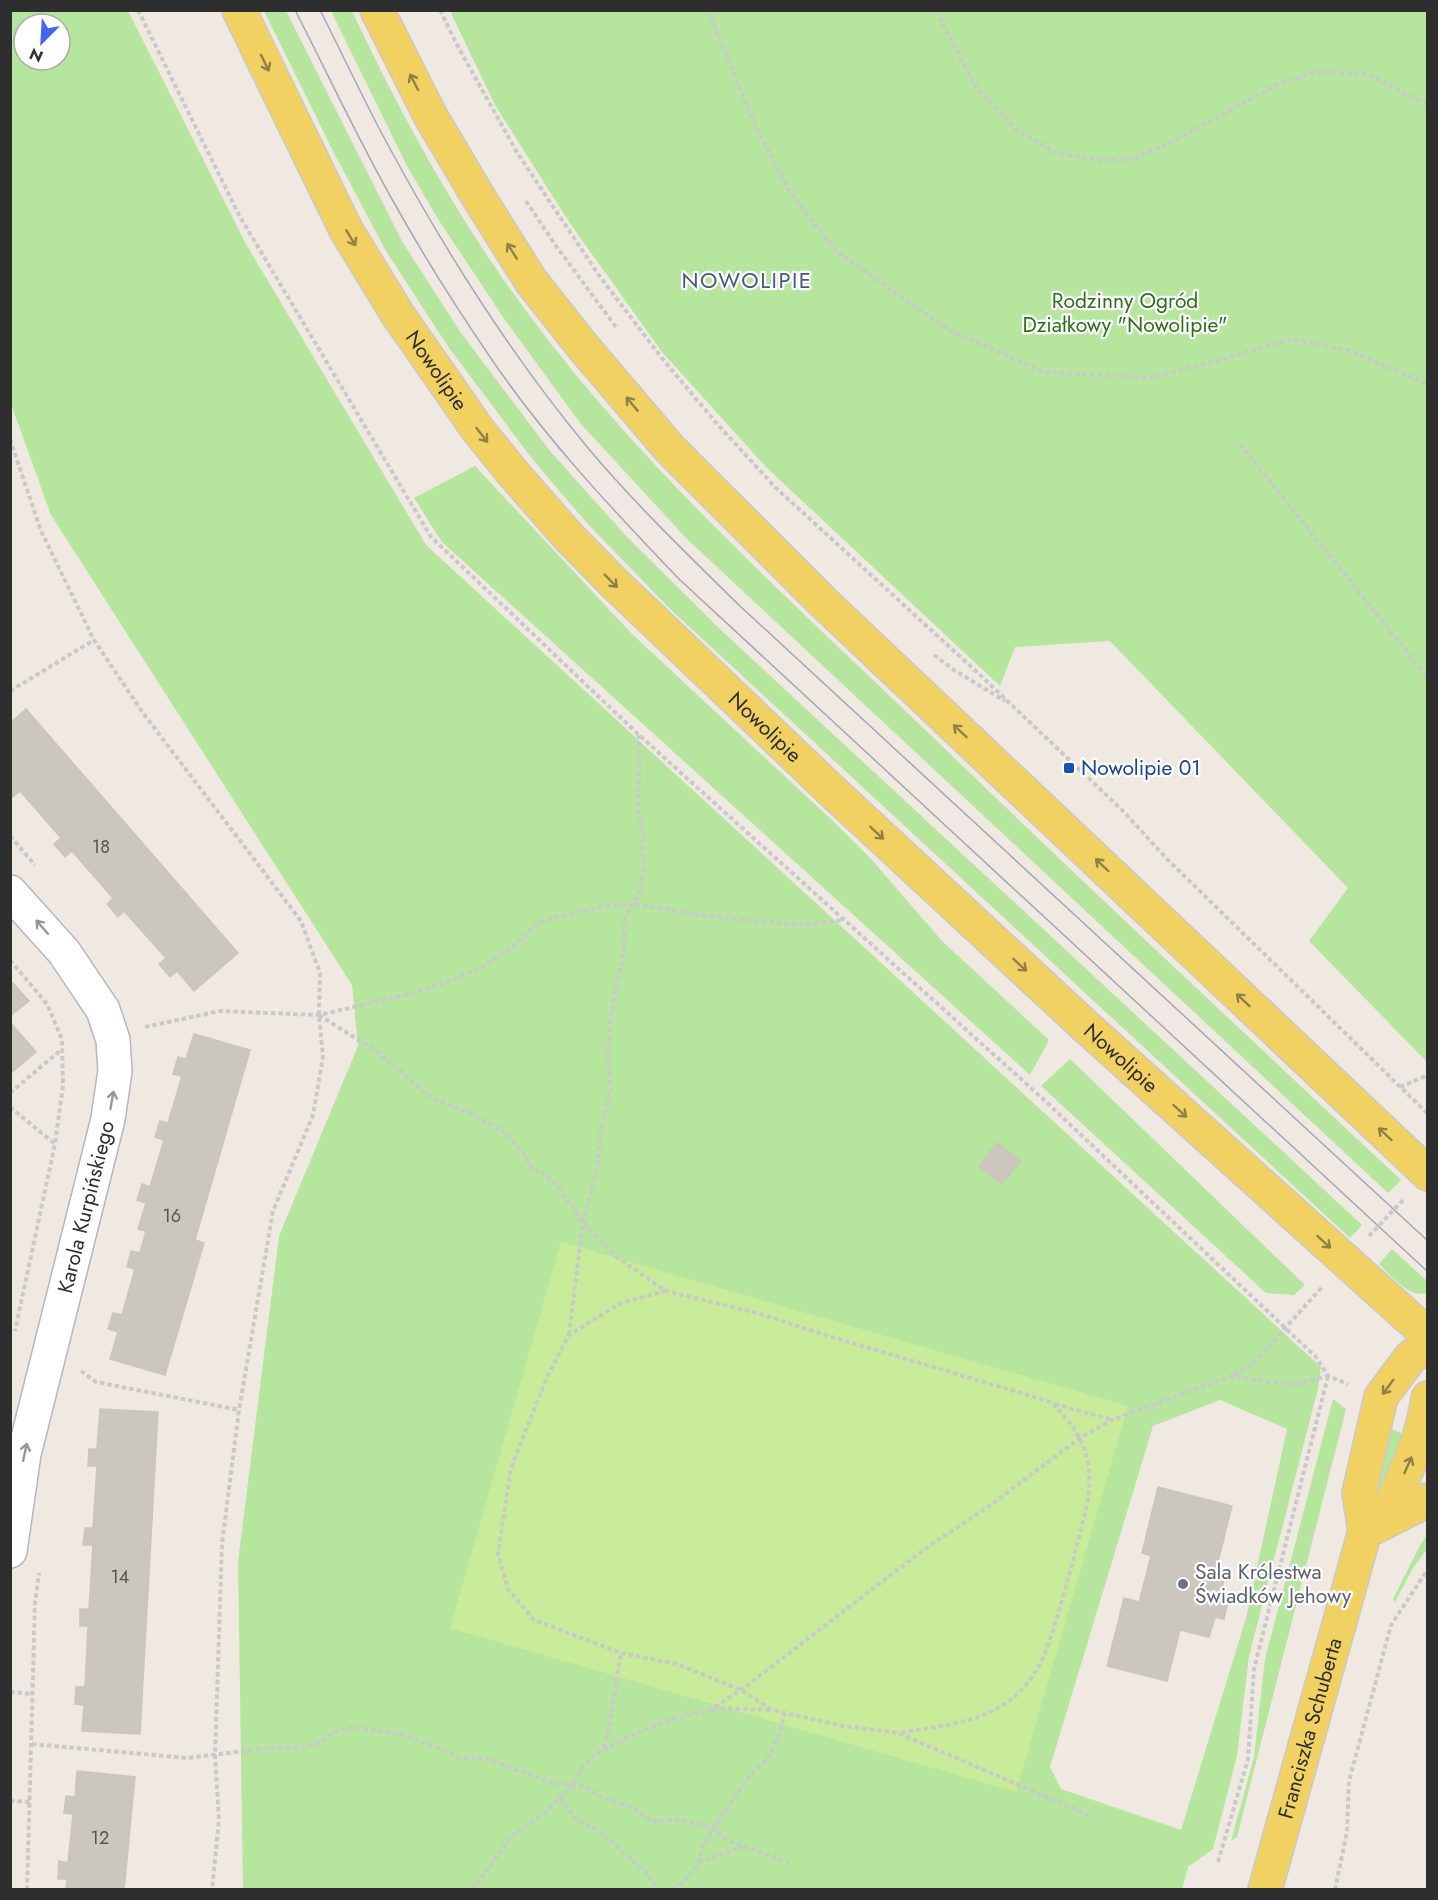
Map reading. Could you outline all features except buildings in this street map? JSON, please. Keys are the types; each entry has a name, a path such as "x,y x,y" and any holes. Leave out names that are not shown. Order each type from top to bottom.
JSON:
{"main road":[{"name":"Nowolipie","path":"239,10 346,230 392,305 478,430 567,535 614,583 842,801 1083,1024 1428,1335"},
{"path":"377,10 431,117 478,198 531,281 669,449 824,603 1428,1174"},
{"name":"Franciszka Schuberta","path":"1365,1532 1359,1493 1381,1397 1410,1358 1428,1344"},
{"name":"Franciszka Schuberta","path":"1265,1890 1365,1532 1394,1497 1419,1439 1428,1398"},
{"path":"1365,1532 1428,1500"}],"street":[{"name":"Karola Kurpińskiego","path":"10,892 64,952 103,1010 113,1040 115,1071 108,1119 24,1454 10,1551"}],"path":[{"path":"138,10 239,215 430,537 639,735 1042,1098 1316,1357 1328,1376 1254,1669 1248,1759 1218,1862"},
{"path":"440,10 518,154 598,274 661,357 717,425 776,488 1014,707 1122,810 1168,860 1428,1114"},
{"path":"708,10 755,125 791,194 837,252 947,329 1044,372 1148,378 1293,339 1350,351 1428,384"},
{"path":"938,10 944,27 975,85 1015,129 1057,153 1100,160 1133,159 1180,138 1276,85 1316,72 1367,74 1428,105"},
{"path":"524,198 556,246 620,332"},
{"path":"10,439 41,531 94,640 143,713 302,921 320,973 319,1015 323,1057 313,1115 273,1211 239,1410 222,1544 215,1755 219,1820 212,1890"},
{"path":"1240,444 1428,678"},
{"path":"10,691 94,640"},
{"path":"928,650 954,670 1014,707"},
{"path":"639,735 638,810 644,835 641,847 644,863 639,894 625,919 624,951 611,1013 608,1056 611,1090 601,1130 598,1164 583,1222 569,1335 547,1377 511,1468 498,1554 508,1589 534,1620 621,1653 677,1664 741,1690 772,1710"},
{"path":"147,1027 220,1011 319,1015 418,992 484,966 514,946 538,922 610,905 663,908 689,914 799,924 845,920"},
{"path":"10,960 48,1004 62,1039 63,1085 55,1144 15,1333"},
{"path":"319,1015 379,1053 431,1098 470,1113 506,1133 524,1153 532,1169 543,1173 556,1184 583,1222 618,1258 666,1291 757,1313 1113,1420"},
{"path":"10,1093 62,1048"},
{"path":"1400,1087 1428,1075"},
{"path":"10,1107 55,1144"},
{"path":"569,1335 621,1303 666,1291"},
{"path":"713,1708 741,1690 930,1545 991,1505 1081,1437 1113,1420 1232,1376 1252,1365 1285,1328"},
{"path":"80,1370 96,1382 239,1410"},
{"path":"1232,1376 1295,1384 1328,1376"},
{"path":"472,1890 512,1836 544,1814 572,1785 583,1767 604,1748 671,1719 713,1708 772,1710 843,1726 898,1733 949,1726 986,1713 1013,1698 1028,1682 1045,1654 1063,1597 1087,1505 1090,1484 1088,1460 1081,1437 1051,1402"},
{"path":"1335,1890 1347,1831 1349,1781 1390,1625 1428,1569"},
{"path":"604,1748 621,1653"},
{"path":"10,1692 33,1694"},
{"path":"673,1890 698,1866 702,1848 713,1829 751,1774 766,1761 777,1740 785,1713"},
{"path":"32,1744 187,1758 261,1749 304,1747 319,1743 335,1732 353,1727 400,1734 460,1758 484,1758 554,1783 583,1786 602,1797 631,1807 649,1819 659,1822 675,1819 698,1824 713,1829 728,1840 744,1847 789,1863"},
{"path":"898,1733 1091,1816"},
{"path":"560,1798 575,1818 599,1831 647,1873 657,1890"},
{"path":"10,1801 30,1802"},
{"path":"698,1862 744,1847"}],"green space":[{"path":"11,11 128,11 246,244 426,545 1321,1367 1318,1389 1249,1656 1237,1756 1213,1849 1188,1867 1182,1889 243,1889 238,1562 279,1236 358,1046 352,985 51,515 11,404","holes":["1220,1400 1287,1429 1246,1618 1181,1830 1061,1789 1050,1767 1153,1426"]},
{"path":"264,11 286,11 403,243 461,333 550,451 626,536 722,631 1362,1225 1350,1238 668,607 586,522 533,460 449,348 386,251 333,151"},
{"path":"331,11 352,11 426,156 490,260 557,352 653,463 757,568 1097,894 1401,1180 1388,1193 687,539 581,424 505,320 438,219 407,166"},
{"name":"Rodzinny Ogród Działkowy \"Nowolipie\"","path":"450,11 1427,11 1427,1062 1309,941 1348,888 1110,641 1015,647 1000,686 766,467 662,352 569,222 495,105"},
{"path":"475,466 632,634 835,823 872,860 942,941 1049,1040 1030,1075 442,542 414,498"},
{"path":"1070,1059 1305,1285 1294,1295 1266,1293 1041,1086"},
{"path":"561,1242 1128,1406 1016,1792 450,1628"},
{"path":"1392,1249 1427,1281 1427,1293 1420,1294 1407,1289 1379,1264"},
{"path":"1333,1399 1346,1409 1237,1837 1231,1841 1254,1757 1265,1659"},
{"path":"1385,1426 1403,1434 1379,1496 1373,1497"},
{"path":"1427,1534 1427,1549 1413,1568 1395,1602 1393,1599"}],"tram line":[{"path":"295,10 370,159 441,282 531,414 603,498 679,579 1428,1272"},
{"path":"320,10 370,112 456,263 532,376 588,448 624,489 740,606 1428,1241"}],"place":[{"name":"Nowolipie 01","path":"1069,768"},
{"name":"Sala Królestwa Świadków Jehowy","path":"1183,1584"}],"district":[{"name":"NOWOLIPIE","path":"747,280"}]}
